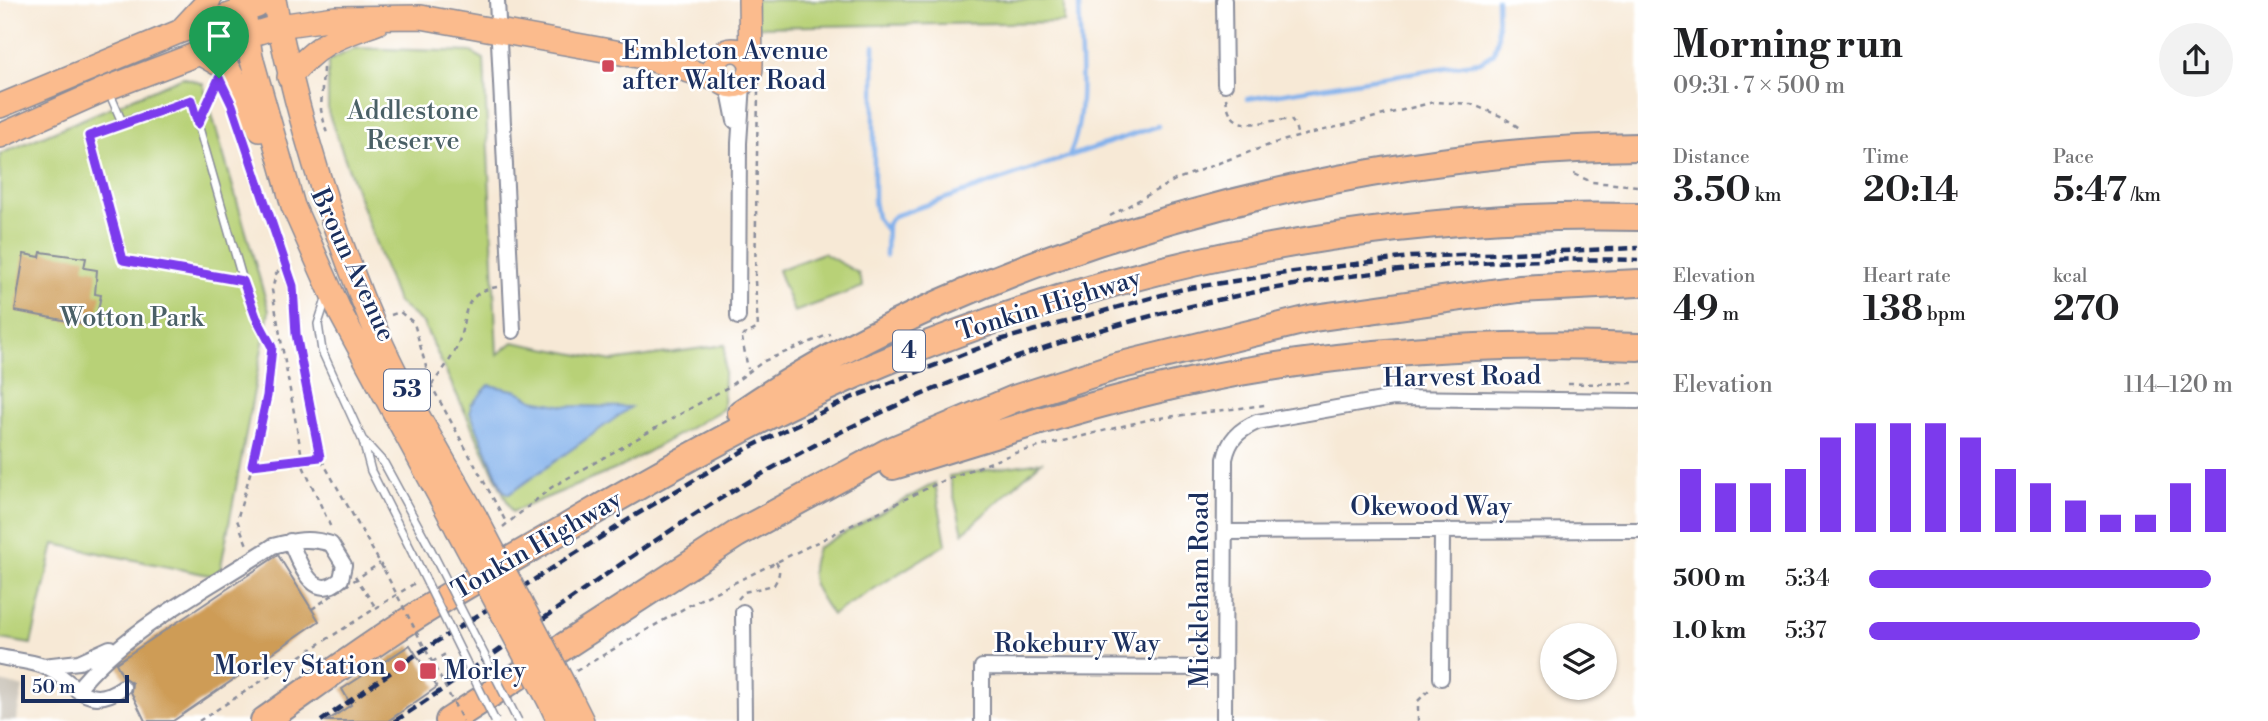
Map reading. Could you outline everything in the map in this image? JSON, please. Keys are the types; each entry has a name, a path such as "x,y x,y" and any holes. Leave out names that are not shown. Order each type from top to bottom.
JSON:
{"highway":[{"path":"616,499 779,387 848,349 931,309 1133,230 1308,186 1459,160 1638,147"},
{"name":"Tonkin Highway","path":"264,721 407,622 755,421 851,376 986,323 1100,287 1242,253 1359,234 1517,219 1638,217"},
{"path":"449,721 737,534 888,452 1014,399 1114,367 1262,329 1365,309 1519,289 1638,283"},
{"path":"824,487 1082,408 1200,380 1304,363 1398,353 1576,345 1638,346"}],"main road":[{"path":"181,31 209,0"},
{"path":"0,106 242,5 275,0"},
{"name":"Broun Avenue","path":"275,0 289,77 344,264 467,523"},
{"path":"735,0 735,72"},
{"path":"735,72 750,0"},
{"name":"Broun Avenue","path":"242,5 282,173 333,284 563,697 582,721"},
{"path":"289,77 312,51 389,9"},
{"path":"0,136 108,88 247,35 279,26 389,9 421,17 735,72"},
{"path":"199,52 229,70 282,173"}],"street":[{"path":"497,0 513,331"},
{"path":"1224,0 1225,84"},
{"path":"735,72 739,143 738,317"},
{"name":"Harvest Road","path":"1225,459 1227,445 1235,436 1257,422 1393,398 1638,401"},
{"name":"Mickleham Road","path":"1224,721 1225,459"},
{"name":"Okewood Way","path":"1225,532 1638,530"},
{"path":"1441,677 1442,531"},
{"path":"77,690 103,660 130,638 273,546 290,541"},
{"path":"743,612 744,721"},
{"path":"42,666 79,662 130,638"},
{"path":"0,657 42,666 61,676 77,690 95,698 105,698 123,687"},
{"name":"Rokebury Way","path":"982,721 982,667 1224,668"}],"lane":[{"path":"108,88 122,122"},
{"path":"191,100 243,281 123,260 89,136 122,122 191,100"},
{"path":"333,284 318,324 322,351 363,441 371,471 495,721"},
{"path":"363,441 384,463 518,721"}],"path":[{"path":"312,51 324,70 321,110 327,136"},
{"path":"735,72 758,328 742,336"},
{"path":"198,124 219,78 221,86"},
{"path":"1225,84 1228,111 1235,120 1247,124 1291,120 1298,137"},
{"path":"241,131 293,286 296,334 320,457 384,570 463,721"},
{"path":"1574,174 1592,182 1638,186"},
{"path":"285,264 276,274 272,290 303,460 336,539"},
{"path":"243,281 256,317 272,347 267,396 237,520 252,559"},
{"path":"431,385 457,347 467,304 483,289 511,284"},
{"path":"387,316 400,313 414,323 431,385 507,524"},
{"path":"738,317 748,370"},
{"path":"1555,385 1638,383"},
{"path":"563,697 695,602 942,481 1015,453 1151,419 1270,404"},
{"path":"252,465 320,457"},
{"path":"743,612 734,608 744,592 774,585 779,576 779,567 775,561"},
{"path":"312,609 380,563"},
{"path":"351,570 376,608"},
{"path":"1418,721 1418,701 1441,677"}],"shaded area":[{"path":"0,682 23,687 16,721 0,721"}],"green space":[{"path":"755,0 1064,0 1064,22 755,27"},
{"name":"Addlestone Reserve","path":"356,48 471,52 484,59 497,355 513,342 612,361 725,345 723,409 621,467 512,512 423,323 397,302 328,112 328,61"},
{"name":"Wotton Park","path":"183,77 203,84 269,311 219,577 54,544 31,644 0,639 0,154"},
{"path":"823,253 858,273 863,287 794,312 778,270"},
{"path":"1041,462 963,533 949,476"},
{"path":"935,483 946,544 832,615 812,577 817,548"}],"water":[{"path":"489,385 518,391 533,400 565,406 631,407 509,494 503,490 470,412 471,405"}],"building":[{"path":"41,252 86,258 84,268 97,270 95,294 101,295 95,326 15,311 24,254 40,257"},
{"path":"278,555 319,621 173,721 145,721 131,692 132,683 123,677 116,663"},
{"name":"Morley Station","path":"410,645 437,687 388,721 327,721 351,705 342,689"}],"waterway":[{"path":"1069,155 1075,139 1081,100 1079,0"},
{"path":"1247,99 1480,62 1494,53 1498,38 1497,0"},
{"path":"874,46 874,201 877,218 886,230"},
{"path":"886,256 887,224 894,216 1158,126"}],"railway":[{"path":"321,721 417,654 639,513 748,448 851,398 1000,340 1183,289 1286,273 1410,257 1638,248"},
{"path":"395,721 622,563 715,502 863,421 968,376 1075,338 1185,307 1297,284 1410,269 1524,261 1638,260"}],"place":[{"name":"Embleton Avenue after Walter Road","path":"608,66"},
{"name":"Morley Station","path":"400,666"},
{"name":"Morley","path":"428,671"}],"route":[{"path":"219,78 232,105 293,286 296,334 320,457 252,465 267,396 272,347 256,317 243,281 123,260 89,136 122,122 191,100 198,124 219,78"}]}
